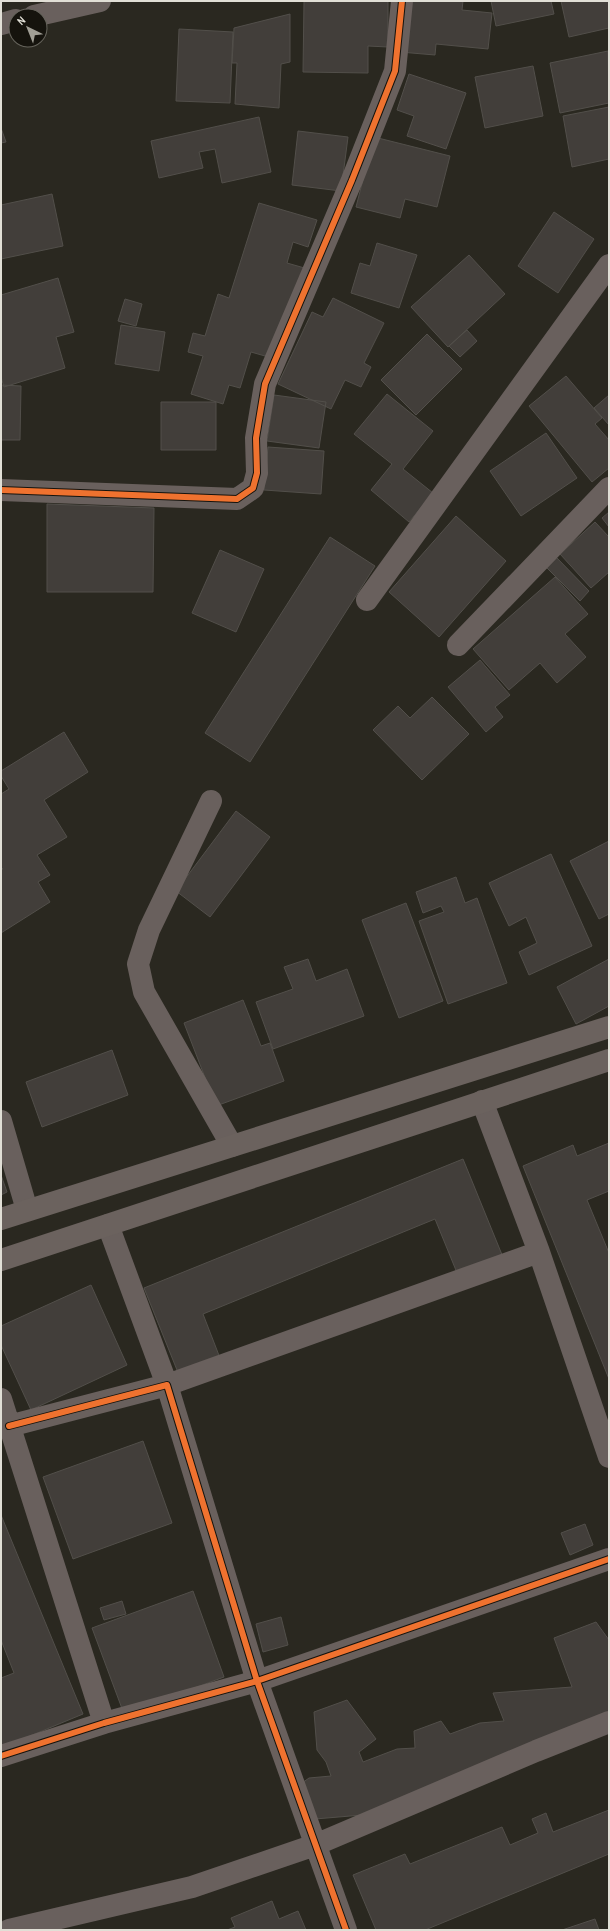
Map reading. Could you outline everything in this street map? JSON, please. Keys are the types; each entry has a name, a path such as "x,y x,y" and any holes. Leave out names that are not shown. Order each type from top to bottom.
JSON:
{"main road":[{"path":"1,1219 609,1027"},
{"path":"1,1260 609,1060"}],"street":[{"path":"48,13 100,1"},
{"path":"1,490 237,499 253,488 257,473 256,438 265,384 352,180 395,71 402,1"},
{"path":"367,600 609,264"},
{"path":"458,645 609,488"},
{"path":"211,800 149,930 138,964 144,992 232,1146"},
{"path":"482,1102 539,1252 609,1457"},
{"path":"1,1121 28,1210"},
{"path":"108,1225 167,1385 257,1681 346,1930"},
{"path":"9,1426 167,1385 539,1252"},
{"path":"1,1399 104,1723"},
{"path":"1,1756 104,1723 257,1681 609,1559"},
{"path":"9,1930 192,1887 315,1844 609,1722"}],"building":[{"path":"304,1 388,1 388,47 368,46 368,73 303,72"},
{"path":"405,1 463,1 462,10 492,13 488,49 436,44 435,55 400,52"},
{"path":"491,1 551,1 554,14 496,26"},
{"path":"561,1 609,1 609,28 569,37"},
{"path":"290,14 290,62 281,64 279,108 235,104 237,63 232,63 234,28"},
{"path":"179,29 233,32 230,103 176,101"},
{"path":"608,51 609,103 560,113 550,63"},
{"path":"533,66 543,116 485,128 475,77"},
{"path":"409,74 466,93 446,149 407,136 414,116 397,110"},
{"path":"609,107 609,159 572,167 563,116"},
{"path":"259,117 271,172 222,183 215,149 199,152 203,168 159,178 151,141"},
{"path":"1,128 6,142 1,143"},
{"path":"298,131 348,137 341,191 292,185"},
{"path":"374,137 450,156 437,207 405,199 400,218 356,207"},
{"path":"52,194 63,246 1,259 1,205"},
{"path":"259,203 317,220 308,247 293,242 287,263 308,269 272,358 251,352 240,388 229,385 223,404 191,394 203,356 188,352 193,333 205,336 218,294 229,298"},
{"path":"554,212 594,239 558,293 518,266"},
{"path":"377,243 417,255 399,308 351,293 360,263 370,266"},
{"path":"469,255 505,294 448,347 411,307"},
{"path":"58,278 74,332 56,337 65,368 4,387 1,377 1,295"},
{"path":"333,298 384,323 364,363 371,367 361,387 345,380 331,409 278,384 312,312 323,317"},
{"path":"125,299 142,304 136,326 118,321"},
{"path":"121,325 165,332 159,371 115,364"},
{"path":"467,330 477,341 460,357 449,346"},
{"path":"427,334 462,369 416,415 381,380"},
{"path":"566,376 602,418 595,424 609,440 609,468 592,482 529,406"},
{"path":"1,385 21,386 20,440 1,440"},
{"path":"387,394 433,431 403,469 433,493 409,522 371,490 392,464 354,434"},
{"path":"274,395 326,402 319,448 267,441"},
{"path":"609,395 609,425 594,408"},
{"path":"161,402 216,402 216,450 161,450"},
{"path":"546,433 577,478 521,516 490,471"},
{"path":"268,447 324,451 321,494 264,490"},
{"path":"47,504 154,508 153,592 47,592"},
{"path":"609,512 609,527 602,518"},
{"path":"456,516 506,561 439,637 389,592"},
{"path":"595,522 609,537 609,572 591,588 560,554"},
{"path":"330,537 375,566 250,762 205,733"},
{"path":"220,550 264,569 236,632 192,613"},
{"path":"556,557 589,591 580,601 546,567"},
{"path":"555,577 588,614 565,634 586,657 557,683 540,663 509,690 473,649"},
{"path":"480,660 510,695 495,707 503,717 486,732 448,687"},
{"path":"432,697 469,734 422,780 373,730 398,706 410,718"},
{"path":"64,732 88,772 44,800 67,837 37,855 50,875 38,882 50,902 1,933 1,870 3,869 1,867 1,794 9,789 1,776 1,771"},
{"path":"236,811 270,837 210,917 176,891"},
{"path":"609,841 609,914 599,919 570,861"},
{"path":"551,854 592,946 529,975 519,952 537,943 526,917 509,926 489,883"},
{"path":"456,877 465,903 477,898 507,983 448,1004 419,921 444,912 441,906 423,913 416,892"},
{"path":"406,903 443,1001 399,1018 362,920"},
{"path":"308,959 316,981 347,969 364,1016 273,1049 256,1002 293,989 284,967"},
{"path":"609,959 609,1006 576,1024 557,987"},
{"path":"243,1000 261,1046 270,1043 284,1081 216,1106 184,1023"},
{"path":"112,1050 128,1095 42,1127 26,1082"},
{"path":"609,1143 609,1191 587,1200 609,1253 609,1379 523,1166 573,1145 577,1156"},
{"path":"463,1159 507,1267 462,1285 435,1219 203,1314 220,1358 179,1375 144,1288"},
{"path":"1,1175 7,1192 1,1195"},
{"path":"91,1285 127,1365 31,1410 1,1345 1,1326"},
{"path":"143,1441 172,1523 73,1559 43,1477"},
{"path":"1,1515 83,1714 1,1748 1,1678 14,1673 1,1640"},
{"path":"585,1524 593,1545 570,1555 561,1533"},
{"path":"193,1591 224,1677 124,1714 92,1628"},
{"path":"122,1601 126,1614 104,1620 100,1608"},
{"path":"281,1617 288,1645 263,1652 256,1624"},
{"path":"596,1622 609,1640 609,1726 374,1814 315,1819 302,1783 309,1778 331,1776 326,1762 317,1750 314,1712 347,1700 376,1739 359,1752 363,1762 397,1749 415,1748 414,1731 441,1721 450,1734 480,1723 504,1721 493,1693 572,1687 554,1638"},
{"path":"609,1810 609,1854 425,1930 376,1930 353,1875 405,1854 410,1864 502,1827 510,1845 538,1833 532,1819 546,1813 553,1832"},
{"path":"272,1901 279,1919 298,1911 306,1930 227,1930 235,1927 231,1918"},
{"path":"595,1919 599,1930 562,1930"}],"cycle path":[{"path":"1,490 237,499 253,488 257,473 256,438 265,384 352,180 395,71 402,1"},
{"path":"9,1426 167,1385 257,1681 346,1930"},
{"path":"1,1756 104,1723 257,1681 609,1559"}]}
